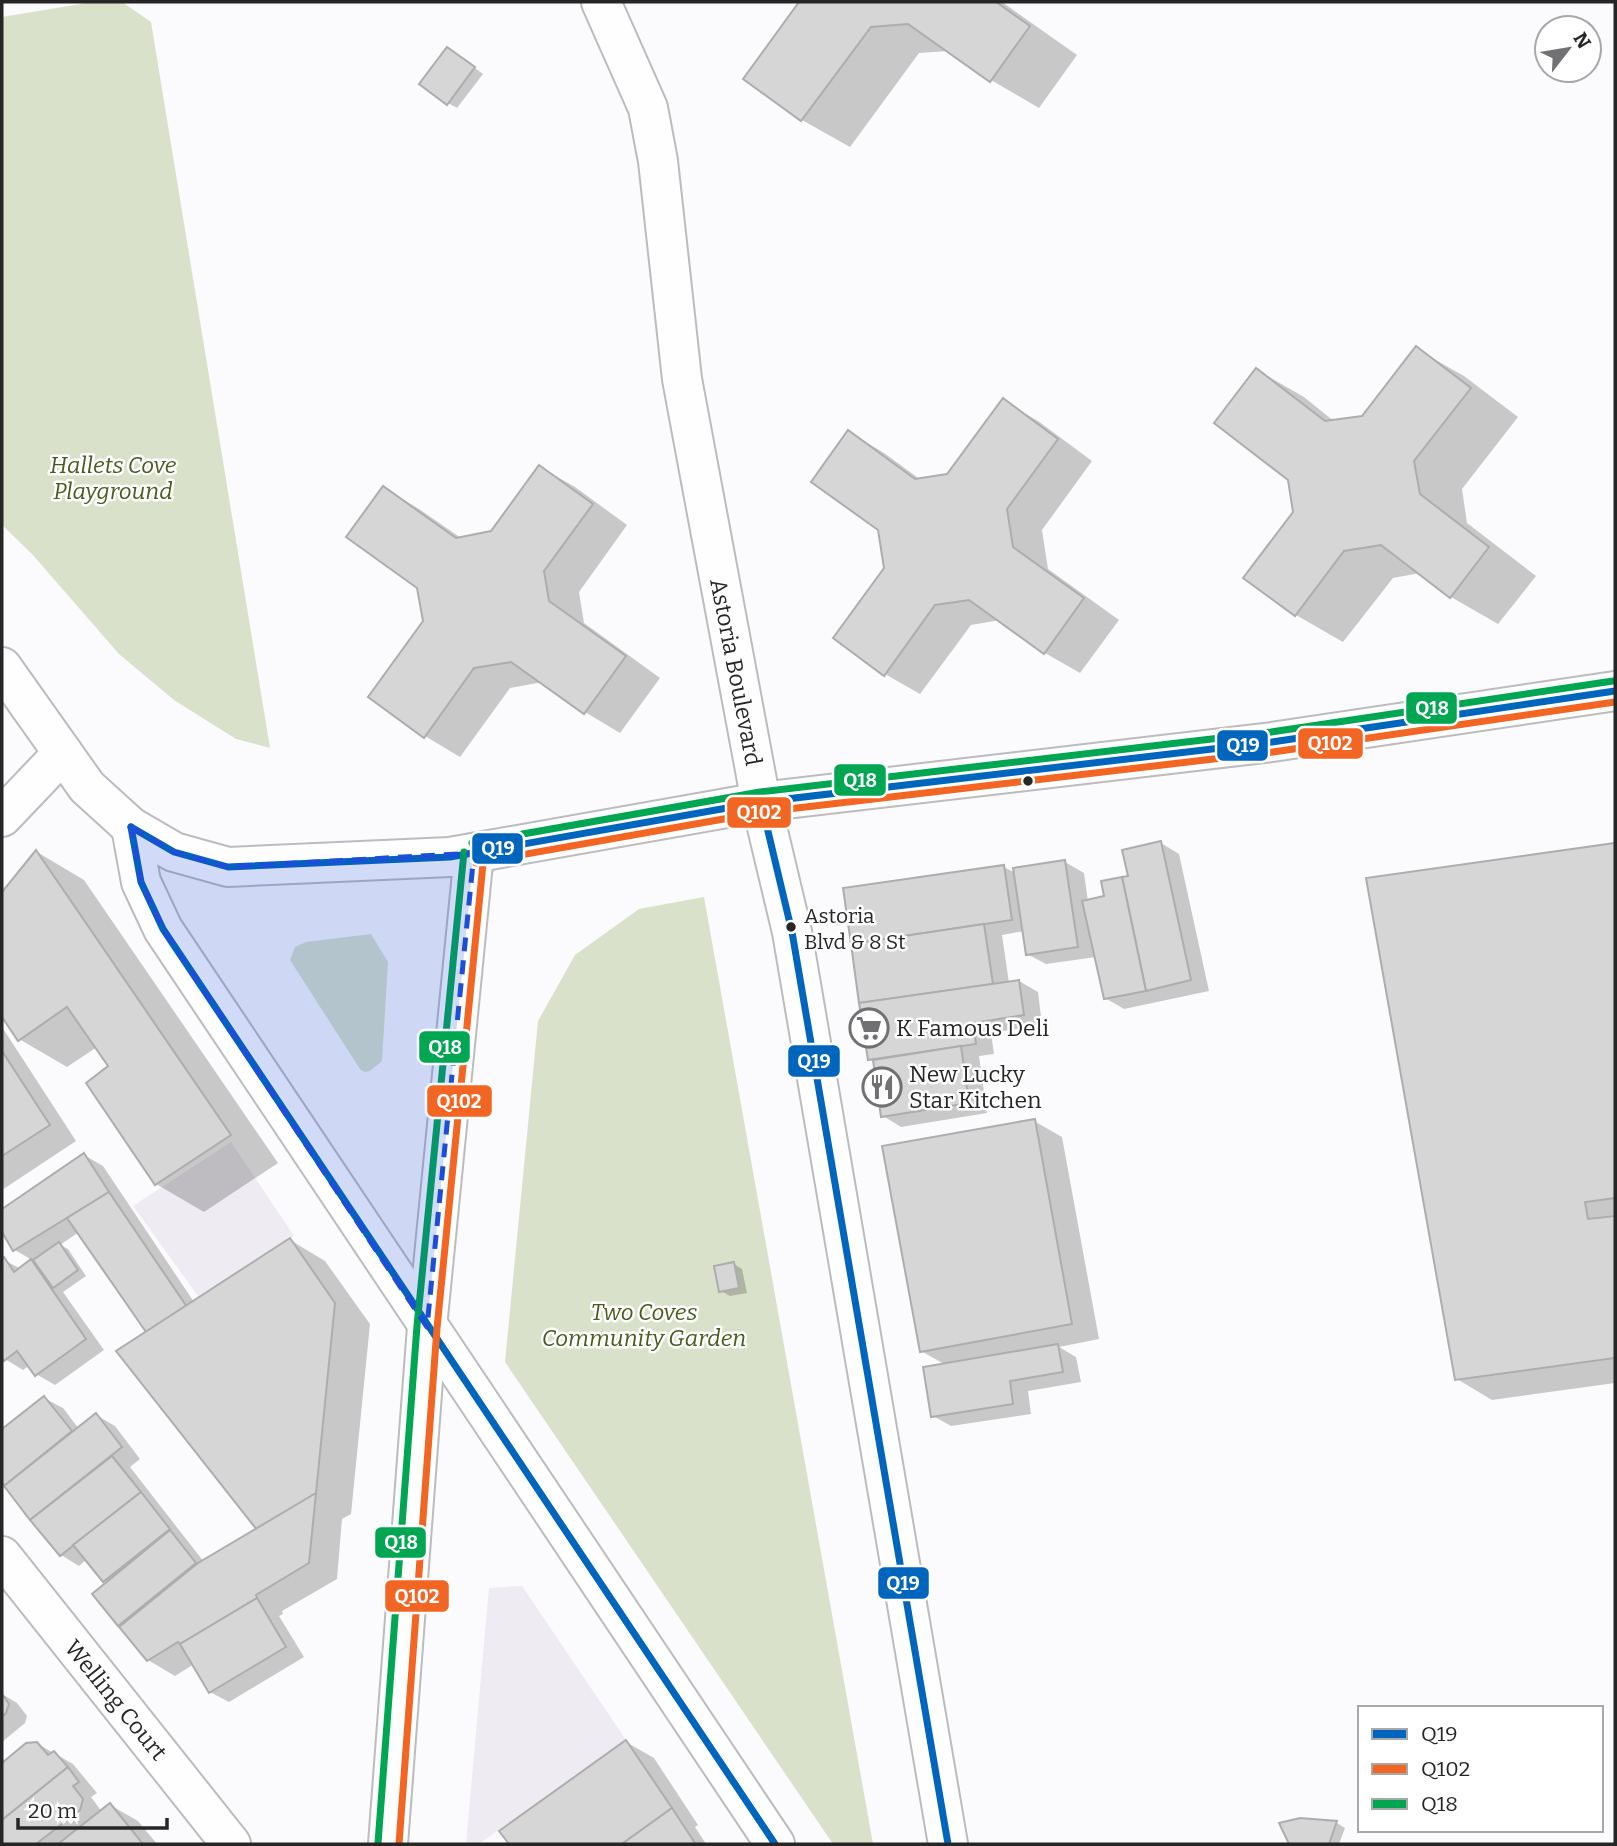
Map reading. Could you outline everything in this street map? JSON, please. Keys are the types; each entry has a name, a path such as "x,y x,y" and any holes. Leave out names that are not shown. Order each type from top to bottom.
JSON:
{"street":[{"name":"Astoria Boulevard","path":"601,2 648,108 658,161 682,379 761,802 792,932 948,1844"},
{"path":"2,667 87,787 131,827 174,852 228,867 450,857 761,802 1272,742 1615,691"},
{"path":"2,817 63,753"},
{"path":"131,827 141,883 163,929 775,1844"},
{"path":"388,1844 427,1327 474,853"},
{"name":"Welling Court","path":"2,1556 231,1844"}],"highlighted area":[{"path":"131,827 174,852 228,867 474,853 427,1327 163,929 141,882"}],"shaded area":[{"path":"231,1142 294,1236 198,1296 133,1206"},
{"path":"522,1586 626,1740 479,1844 466,1844 489,1588"}],"green space":[{"name":"Hallets Cove Playground","path":"93,2 122,2 151,22 270,748 236,739 174,700 119,654 32,554 2,525 2,17"},
{"name":"Two Coves Community Garden","path":"704,897 873,1844 833,1844 505,1362 538,1021 575,955 639,909"},
{"path":"371,934 388,962 382,1061 370,1071 364,1072 290,960 295,947 306,942"}],"building":[{"path":"799,2 996,2 1030,26 990,82 908,24 871,27 801,121 743,79"},
{"path":"447,47 475,67 447,105 419,84"},
{"path":"1416,346 1471,388 1414,461 1420,494 1489,547 1450,598 1381,545 1344,551 1295,616 1243,578 1293,512 1288,480 1214,423 1256,368 1325,421 1362,416"},
{"path":"1003,398 1058,439 1007,509 1013,547 1084,598 1044,654 969,600 935,605 884,676 833,638 884,568 878,530 811,482 848,430 915,479 947,474"},
{"path":"539,465 593,504 544,571 549,601 626,656 584,714 511,662 474,668 424,738 368,697 423,621 417,588 346,537 383,486 456,538 491,531"},
{"path":"1161,841 1191,980 1146,991 1122,877 1128,876 1122,850"},
{"path":"1615,843 1615,1198 1585,1202 1588,1219 1615,1216 1615,1358 1455,1380 1366,878"},
{"path":"36,850 231,1135 155,1185 86,1083 108,1066 67,1007 18,1041 2,1017 2,892"},
{"path":"1065,860 1078,947 1026,955 1013,868"},
{"path":"1004,865 1012,920 851,944 843,888"},
{"path":"1122,877 1146,991 1104,999 1082,901 1104,896 1101,881"},
{"path":"984,924 993,984 859,1003 851,944"},
{"path":"1019,980 1024,1015 973,1023 976,1044 868,1060 859,1003"},
{"path":"961,1046 969,1103 881,1117 873,1060"},
{"path":"2,1051 50,1125 2,1156"},
{"path":"1035,1119 1072,1324 920,1352 882,1146"},
{"path":"84,1153 109,1192 13,1251 2,1232 2,1209"},
{"path":"109,1192 187,1307 146,1332 67,1218"},
{"path":"290,1238 335,1303 316,1493 257,1530 116,1351"},
{"path":"59,1242 78,1270 53,1288 33,1260"},
{"path":"4,1257 14,1272 31,1259 86,1339 35,1376 17,1351 4,1361 2,1358"},
{"path":"734,1262 739,1288 719,1292 714,1266"},
{"path":"1058,1344 1063,1372 1010,1381 1013,1404 931,1417 923,1367"},
{"path":"44,1396 72,1431 4,1486 2,1429"},
{"path":"96,1413 122,1447 30,1520 4,1486"},
{"path":"112,1456 141,1492 60,1556 30,1520"},
{"path":"141,1492 170,1529 103,1582 73,1545"},
{"path":"316,1493 309,1563 256,1595 257,1598 147,1661 119,1627 198,1563"},
{"path":"170,1530 196,1563 118,1626 92,1594"},
{"path":"257,1598 286,1647 209,1693 180,1644"},
{"path":"2,1694 9,1704 2,1717"},
{"path":"626,1740 672,1808 622,1844 509,1844 499,1831"},
{"path":"37,1742 48,1755 54,1751 68,1767 2,1820 2,1763 26,1743"},
{"path":"68,1767 79,1782 73,1786 83,1799 80,1810 36,1844 2,1844 2,1820"},
{"path":"110,1803 143,1844 58,1844"},
{"path":"672,1808 695,1843 622,1844"},
{"path":"1300,1818 1337,1821 1329,1844 1289,1844 1279,1823"}],"transit line":[{"name":"Q18","path":"472,843 760,792 1271,732 1613,681"},
{"name":"Q19","path":"131,827 174,852 228,867 450,857 761,802 1272,742 1615,691"},
{"name":"Q102","path":"476,863 763,812 1273,752 1615,702"},
{"name":"Q19","path":"761,802 792,932 948,1844"},
{"name":"Q19","path":"131,827 141,882 163,929 775,1844"},
{"name":"Q18","path":"378,1843 417,1326 464,852"},
{"name":"Q102","path":"399,1844 437,1328 484,854"}],"place":[{"name":"Astoria Blvd & 8 St","path":"791,927"},
{"name":"K Famous Deli","path":"869,1028"},
{"name":"New Lucky Star Kitchen","path":"882,1087"}]}
